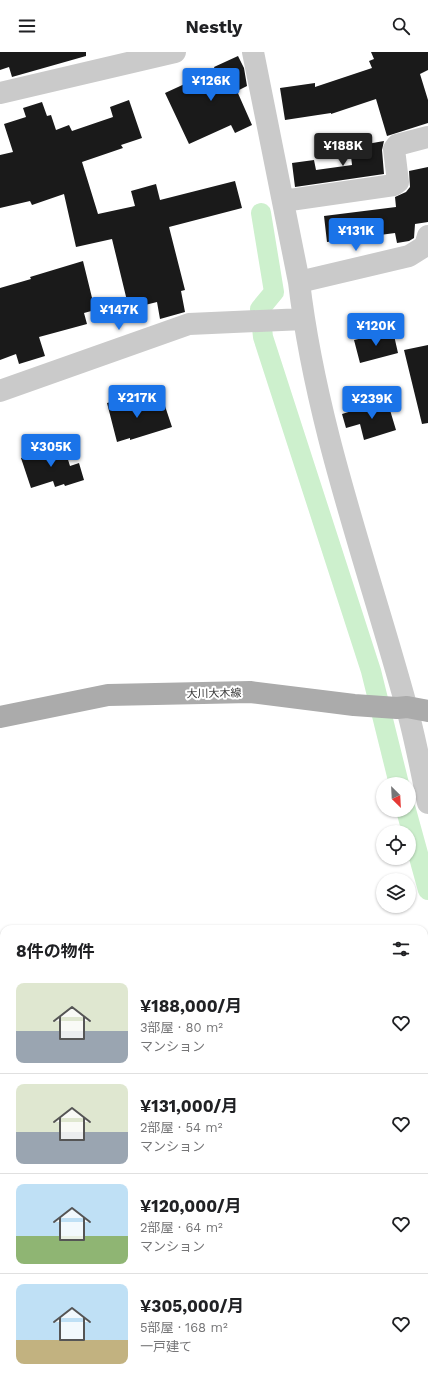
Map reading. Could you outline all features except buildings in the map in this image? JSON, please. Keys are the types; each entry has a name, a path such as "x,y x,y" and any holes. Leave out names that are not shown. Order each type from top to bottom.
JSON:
{"main road":[{"name":"大川大木線","path":"0,717 108,695 250,692 354,705 428,711"}],"street":[{"path":"0,93 175,52"},
{"path":"253,52 299,282 304,319 330,441 428,803"},
{"path":"283,201 394,185 398,182 394,149 397,145 428,137"},
{"path":"299,282 409,256 425,246 428,236"},
{"path":"0,391 189,324 304,319"}],"waterway":[{"path":"261,213 274,292 260,309 263,337 371,671 397,777"},
{"path":"408,817 428,890"}]}
